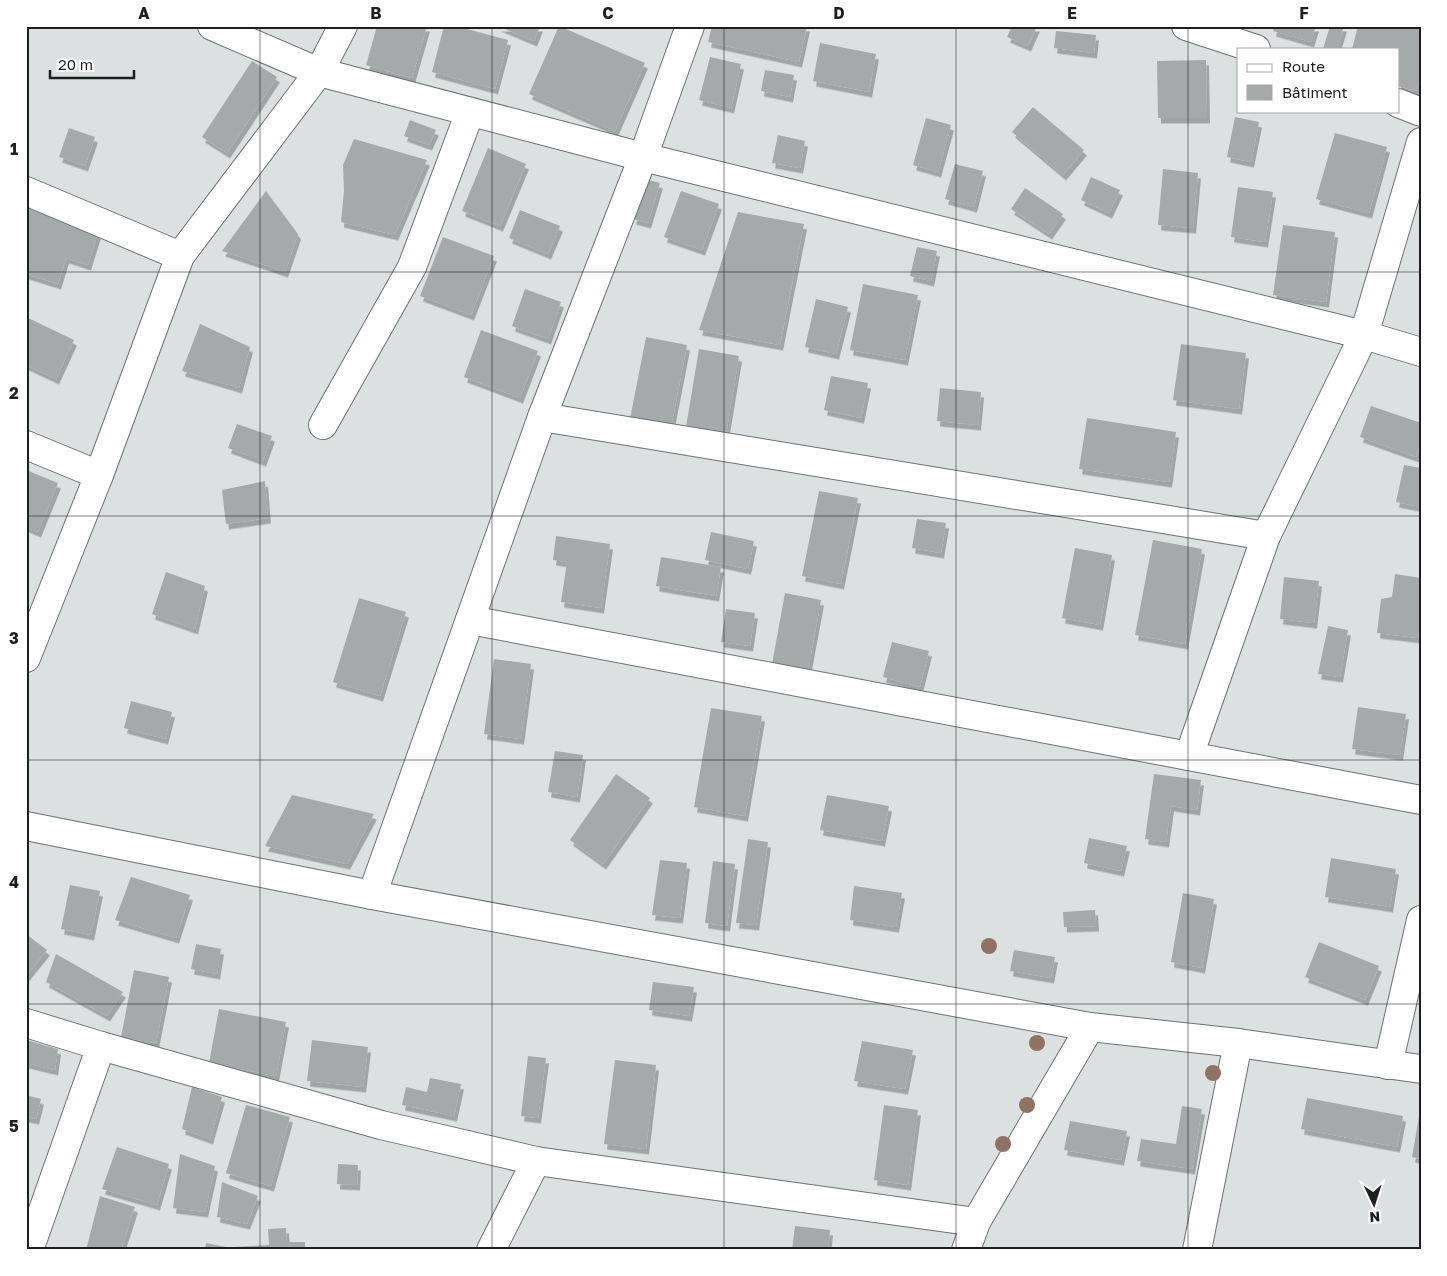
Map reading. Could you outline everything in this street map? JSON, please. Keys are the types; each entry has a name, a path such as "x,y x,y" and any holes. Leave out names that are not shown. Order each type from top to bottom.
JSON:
{"street":[{"path":"212,26 319,72 643,157 1364,335 1421,352"},
{"path":"27,653 99,476 180,256 319,72 343,26"},
{"path":"372,895 542,417 643,157 690,26"},
{"path":"1186,26 1233,33 1255,48"},
{"path":"1400,104 1421,112"},
{"path":"323,426 412,267 470,112"},
{"path":"1189,756 1266,536 1364,335 1421,142"},
{"path":"26,191 180,256"},
{"path":"542,417 1266,536"},
{"path":"26,445 99,476"},
{"path":"470,620 1421,800"},
{"path":"26,826 372,895 1090,1027 1238,1042 1421,1069"},
{"path":"1388,1065 1421,920"},
{"path":"26,1023 382,1125 536,1161 976,1222"},
{"path":"966,1250 976,1222 1090,1027"},
{"path":"1197,1250 1238,1042"},
{"path":"29,1250 101,1046"},
{"path":"491,1250 536,1161"}],"building":[{"path":"377,26 427,26 412,78 366,65"},
{"path":"444,26 456,26 508,40 495,89 432,72"},
{"path":"498,26 540,26 534,41"},
{"path":"559,26 645,63 615,131 529,94"},
{"path":"712,26 807,26 799,62 708,42"},
{"path":"1012,26 1037,26 1028,46 1007,37"},
{"path":"1274,26 1316,26 1311,42 1273,31"},
{"path":"1330,26 1344,26 1337,48 1323,48"},
{"path":"1358,26 1421,26 1421,75 1416,91 1400,87 1400,48 1352,48"},
{"path":"1056,31 1096,35 1094,53 1054,48"},
{"path":"820,43 876,54 869,92 813,81"},
{"path":"710,57 741,64 731,108 699,100"},
{"path":"1206,60 1207,118 1158,118 1157,61"},
{"path":"252,61 277,77 227,153 202,137"},
{"path":"765,70 794,75 790,97 761,91"},
{"path":"1033,107 1084,150 1063,175 1012,132"},
{"path":"1235,117 1259,122 1251,162 1227,157"},
{"path":"926,118 951,125 938,172 913,165"},
{"path":"410,120 436,130 429,145 404,136"},
{"path":"69,128 95,137 85,166 59,157"},
{"path":"1335,133 1387,147 1369,213 1316,199"},
{"path":"778,135 805,141 800,168 772,163"},
{"path":"354,139 427,160 395,235 341,222 344,191 343,165"},
{"path":"488,148 526,164 500,226 462,211"},
{"path":"955,164 983,171 974,207 945,199"},
{"path":"1163,169 1198,173 1193,228 1158,225"},
{"path":"1091,177 1120,190 1109,213 1081,200"},
{"path":"645,179 660,183 648,223 633,219"},
{"path":"1238,187 1273,192 1265,242 1231,237"},
{"path":"1025,188 1063,214 1049,234 1011,209"},
{"path":"266,191 298,234 285,272 222,251"},
{"path":"681,191 719,204 702,250 664,237"},
{"path":"34,193 104,213 88,265 66,258 58,284 26,274 26,220"},
{"path":"520,210 560,226 548,254 509,238"},
{"path":"738,212 804,224 780,345 699,330"},
{"path":"1283,225 1335,232 1326,302 1273,295"},
{"path":"443,237 494,256 471,315 420,296"},
{"path":"917,247 937,251 931,281 910,276"},
{"path":"863,284 918,295 905,360 850,350"},
{"path":"525,289 561,302 548,339 512,326"},
{"path":"816,299 848,307 836,354 805,347"},
{"path":"26,317 74,340 56,379 26,365"},
{"path":"200,324 250,347 239,388 182,371"},
{"path":"481,330 538,351 520,398 464,377"},
{"path":"646,337 687,345 671,427 630,419"},
{"path":"1181,344 1246,353 1239,409 1173,400"},
{"path":"699,349 739,356 726,434 686,427"},
{"path":"831,376 868,383 861,418 824,410"},
{"path":"940,388 981,392 978,425 937,421"},
{"path":"1371,406 1421,423 1421,444 1416,457 1360,437"},
{"path":"1087,418 1176,432 1169,482 1079,469"},
{"path":"237,424 272,436 263,461 228,448"},
{"path":"1404,465 1421,468 1421,507 1396,502"},
{"path":"26,470 58,483 38,532 26,527"},
{"path":"265,481 268,518 226,524 222,490"},
{"path":"819,491 858,498 841,584 802,576"},
{"path":"917,519 946,523 941,553 912,548"},
{"path":"711,532 754,541 748,569 705,560"},
{"path":"556,536 610,544 601,608 561,602 567,562 553,560"},
{"path":"1153,540 1202,549 1185,644 1135,635"},
{"path":"1075,548 1112,555 1100,625 1062,618"},
{"path":"661,557 721,567 716,596 656,586"},
{"path":"166,572 205,586 195,629 152,614"},
{"path":"1395,574 1421,578 1421,614 1418,638 1377,633 1381,599 1392,597"},
{"path":"1284,577 1319,581 1314,623 1280,619"},
{"path":"785,593 821,600 808,670 772,664"},
{"path":"359,598 406,612 380,696 333,682"},
{"path":"726,609 755,613 750,646 721,642"},
{"path":"1328,626 1348,630 1340,677 1318,674"},
{"path":"892,642 929,651 920,687 883,677"},
{"path":"494,659 531,664 521,739 484,734"},
{"path":"131,701 172,712 165,739 124,728"},
{"path":"1358,707 1406,714 1400,755 1352,749"},
{"path":"711,708 762,716 745,816 694,807"},
{"path":"555,751 583,755 577,797 548,792"},
{"path":"616,774 650,798 603,864 570,840"},
{"path":"1154,774 1201,780 1197,810 1171,806 1166,842 1145,839"},
{"path":"292,795 374,814 347,864 265,846"},
{"path":"827,795 889,806 882,841 820,830"},
{"path":"1089,838 1127,846 1121,871 1084,863"},
{"path":"748,839 768,842 756,925 736,923"},
{"path":"1331,858 1396,869 1390,907 1325,897"},
{"path":"660,860 687,863 680,918 652,915"},
{"path":"713,861 735,864 727,926 705,923"},
{"path":"131,877 190,895 176,938 115,920"},
{"path":"70,885 100,891 91,935 61,929"},
{"path":"854,886 902,893 896,927 850,920"},
{"path":"1183,893 1214,899 1202,968 1171,962"},
{"path":"1095,910 1096,926 1064,927 1063,912"},
{"path":"26,934 47,950 26,976"},
{"path":"1319,942 1379,966 1365,1000 1305,977"},
{"path":"196,944 221,949 217,974 191,969"},
{"path":"1014,950 1055,957 1051,978 1010,971"},
{"path":"56,954 123,992 107,1016 46,982"},
{"path":"134,970 169,977 156,1043 121,1037"},
{"path":"653,982 694,987 689,1016 649,1010"},
{"path":"219,1009 286,1022 276,1076 209,1063"},
{"path":"26,1040 58,1049 55,1070 26,1063"},
{"path":"312,1040 368,1047 363,1087 307,1081"},
{"path":"862,1041 913,1050 905,1089 854,1081"},
{"path":"528,1056 546,1058 538,1118 521,1116"},
{"path":"615,1060 656,1065 646,1149 604,1144"},
{"path":"430,1078 461,1084 454,1116 402,1105 406,1087 427,1092"},
{"path":"192,1087 222,1097 210,1139 182,1129"},
{"path":"26,1095 41,1099 36,1119 26,1117"},
{"path":"1307,1098 1403,1116 1397,1147 1301,1129"},
{"path":"246,1105 290,1117 271,1186 226,1173"},
{"path":"884,1105 918,1110 908,1185 874,1180"},
{"path":"1182,1106 1202,1109 1192,1169 1137,1161 1141,1139 1176,1144"},
{"path":"1419,1117 1421,1118 1421,1159 1412,1157"},
{"path":"1070,1121 1127,1131 1121,1160 1064,1150"},
{"path":"117,1147 169,1164 157,1205 102,1189"},
{"path":"180,1154 215,1166 205,1212 173,1208"},
{"path":"338,1164 358,1165 357,1185 337,1184"},
{"path":"222,1182 258,1196 247,1224 217,1217"},
{"path":"100,1196 135,1207 121,1250 86,1250"},
{"path":"795,1226 830,1230 828,1250 792,1250"},
{"path":"286,1228 287,1242 305,1242 305,1250 234,1250 233,1247 269,1245 268,1229"},
{"path":"206,1243 226,1247 225,1250 205,1250"}]}
